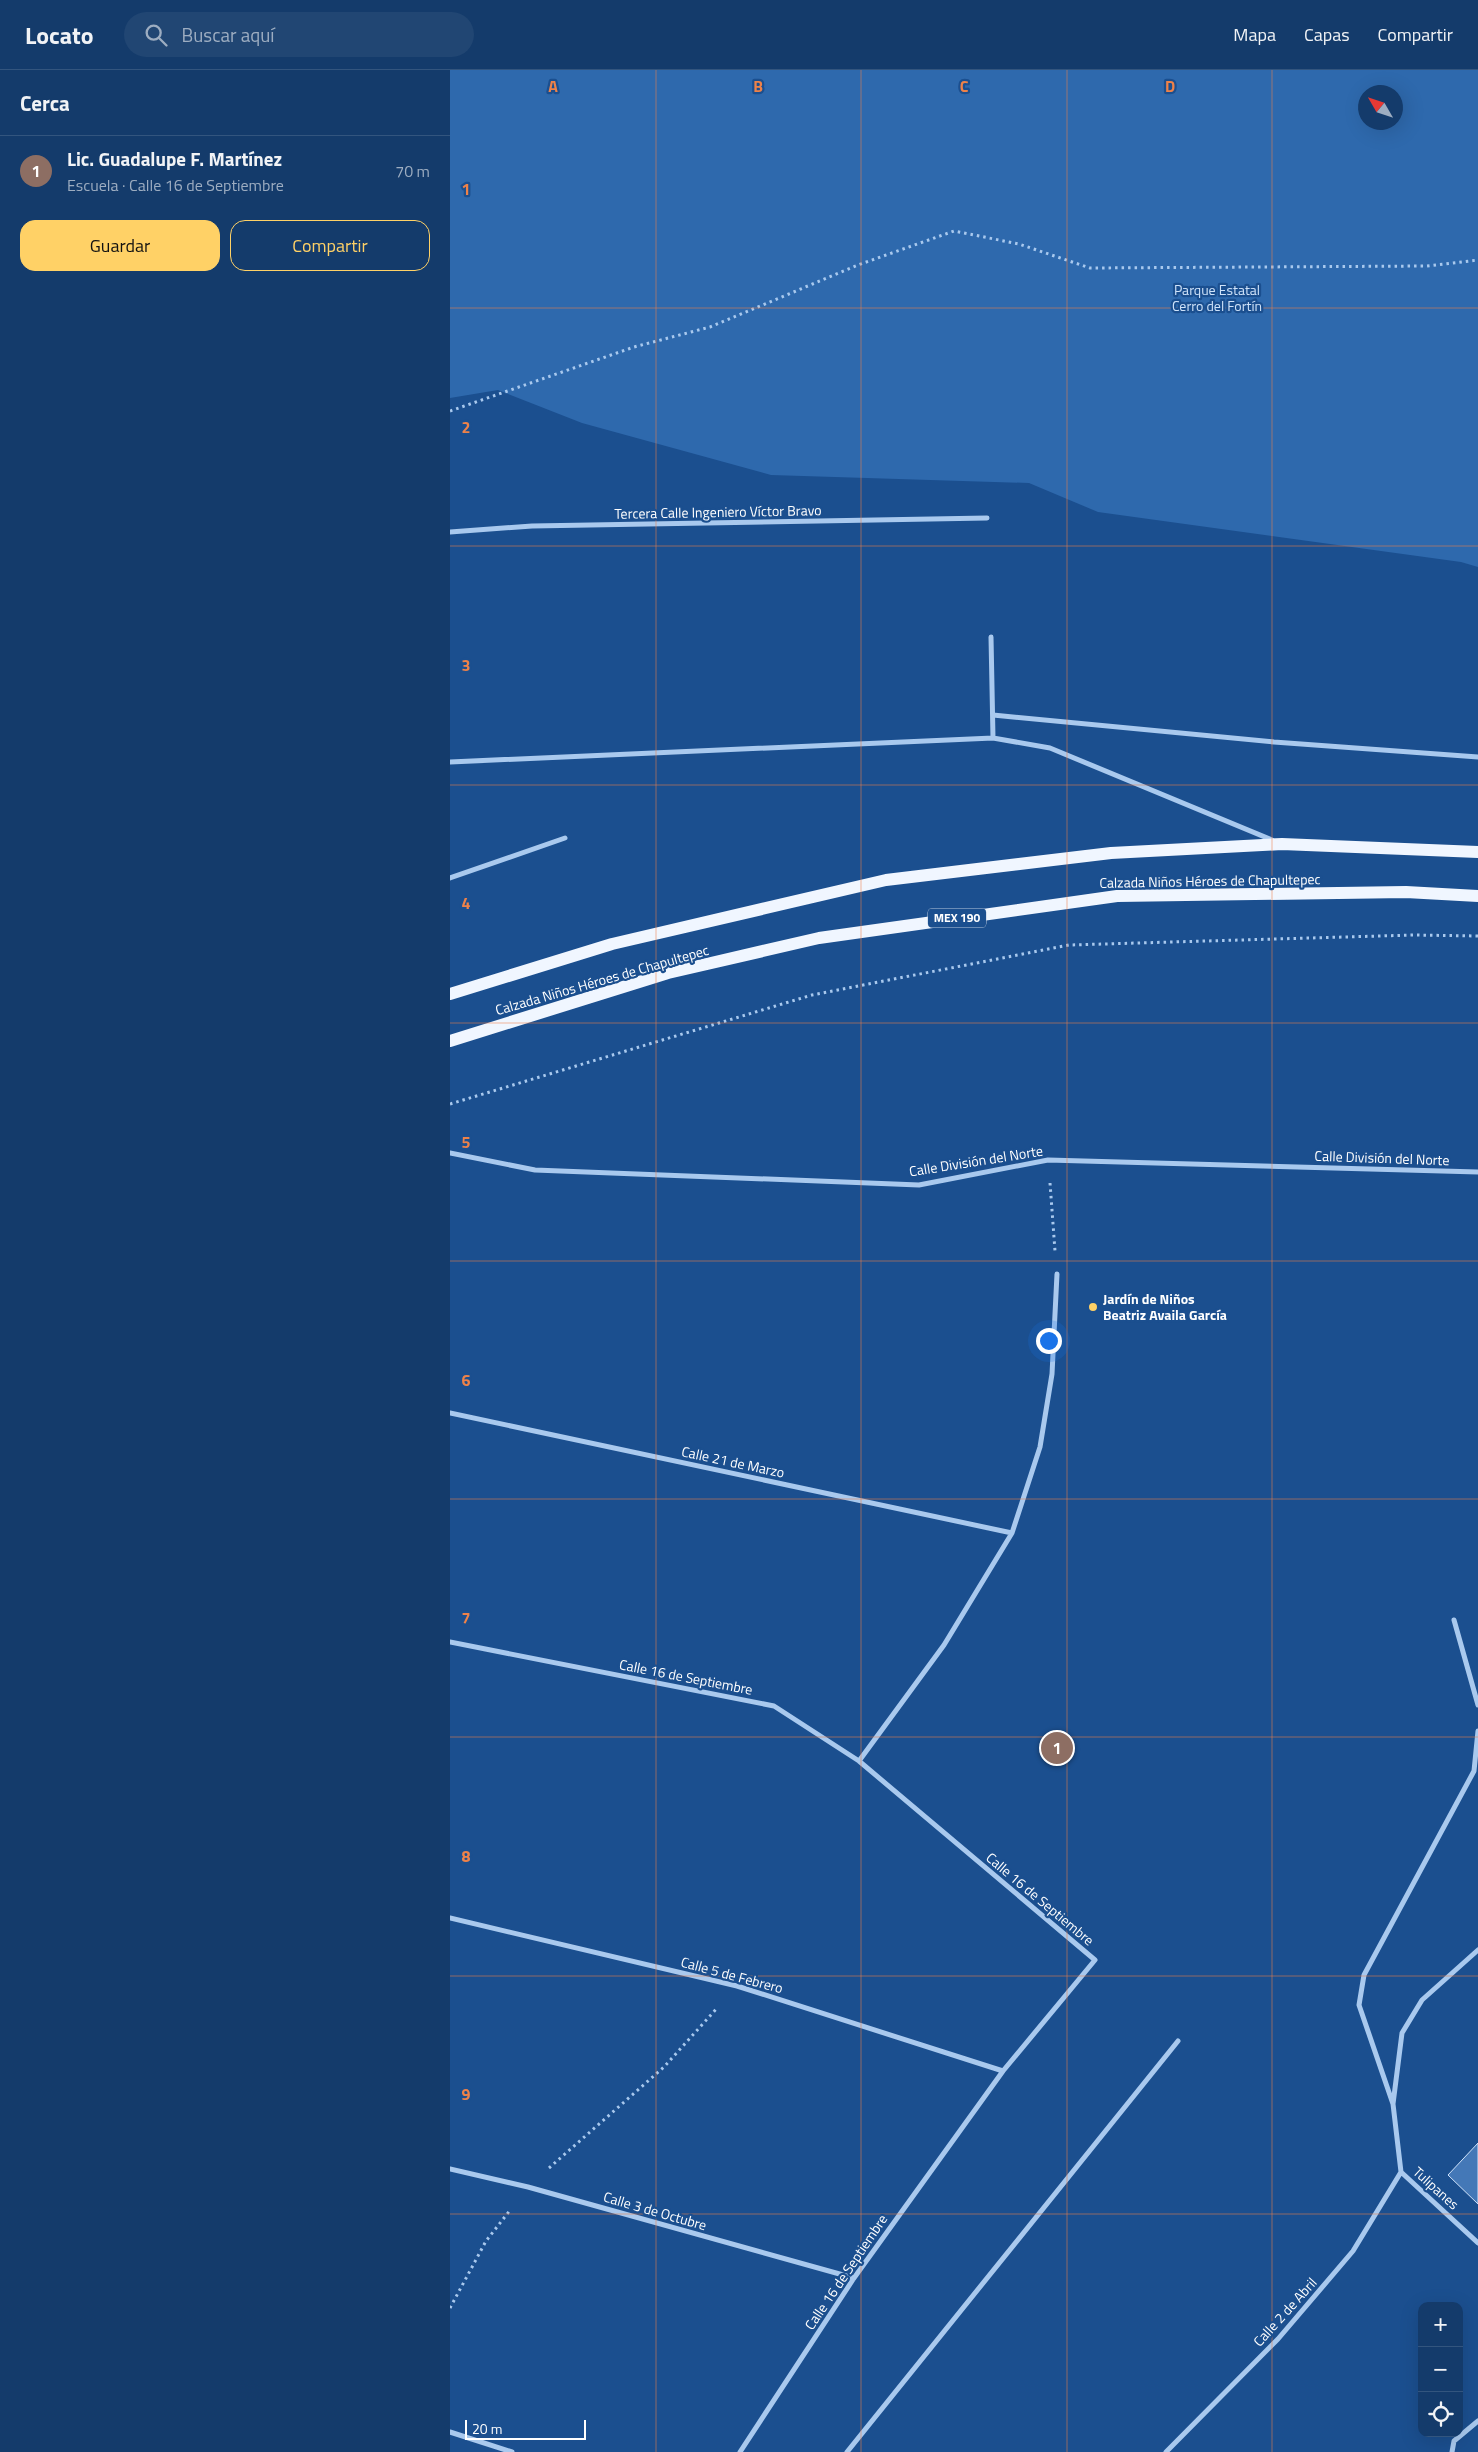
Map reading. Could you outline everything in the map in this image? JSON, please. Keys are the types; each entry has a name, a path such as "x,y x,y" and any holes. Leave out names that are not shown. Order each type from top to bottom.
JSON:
{"main road":[{"name":"Calzada Niños Héroes de Chapultepec","path":"450,994 612,944 886,880 1110,853 1282,844 1478,852"},
{"name":"Calzada Niños Héroes de Chapultepec","path":"450,1041 668,973 819,938 857,932 1117,896 1406,892 1478,896"}],"street":[{"name":"Tercera Calle Ingeniero Víctor Bravo","path":"450,532 532,526 988,518"},
{"path":"992,637 993,738"},
{"path":"993,715 1274,742 1478,757"},
{"path":"450,762 993,738 1050,748 1282,844"},
{"path":"450,878 565,838"},
{"name":"Calle División del Norte","path":"450,1153 535,1170 919,1185 1048,1160 1478,1172"},
{"path":"859,1761 944,1645 1012,1533 1040,1447 1052,1374 1056,1274"},
{"name":"Calle 21 de Marzo","path":"450,1412 1012,1533"},
{"path":"1454,1620 1478,1705"},
{"name":"Calle 16 de Septiembre","path":"450,1642 774,1706 859,1761 1095,1960 1003,2070 854,2278 740,2452"},
{"path":"1401,2172 1393,2104 1359,2005 1364,1975 1474,1771 1478,1731"},
{"name":"Calle 5 de Febrero","path":"450,1918 737,1986 1003,2070"},
{"path":"1393,2104 1402,2033 1422,2000 1478,1950"},
{"path":"847,2452 1178,2041"},
{"name":"Calle 3 de Octubre","path":"450,2169 528,2187 854,2278"},
{"name":"Tulipanes","path":"1401,2172 1478,2243"},
{"name":"Calle 2 de Abril","path":"1166,2452 1278,2339 1353,2251 1401,2172"},
{"path":"1452,2452 1454,2441 1478,2421"},
{"path":"450,2432 512,2452"}],"path":[{"path":"450,411 634,347 710,327 858,265 954,231 1019,244 1090,268 1427,266 1478,260"},
{"path":"450,1104 812,995 1070,945 1413,935 1478,936"},
{"path":"1048,1160 1056,1274"},
{"path":"450,2308 486,2241 528,2187 664,2067 737,1986"}],"green space":[{"name":"Parque Estatal Cerro del Fortín","path":"450,70 1478,70 1478,567 1461,562 1098,512 1029,483 771,475 582,423 498,390 450,398"}],"building":[{"path":"1478,2143 1478,2204 1448,2175"}],"place":[{"name":"Jardín de Niños Beatriz Availa García","path":"1093,1307"},
{"name":"Lic. Guadalupe F. Martínez","path":"1057,1748"}]}
